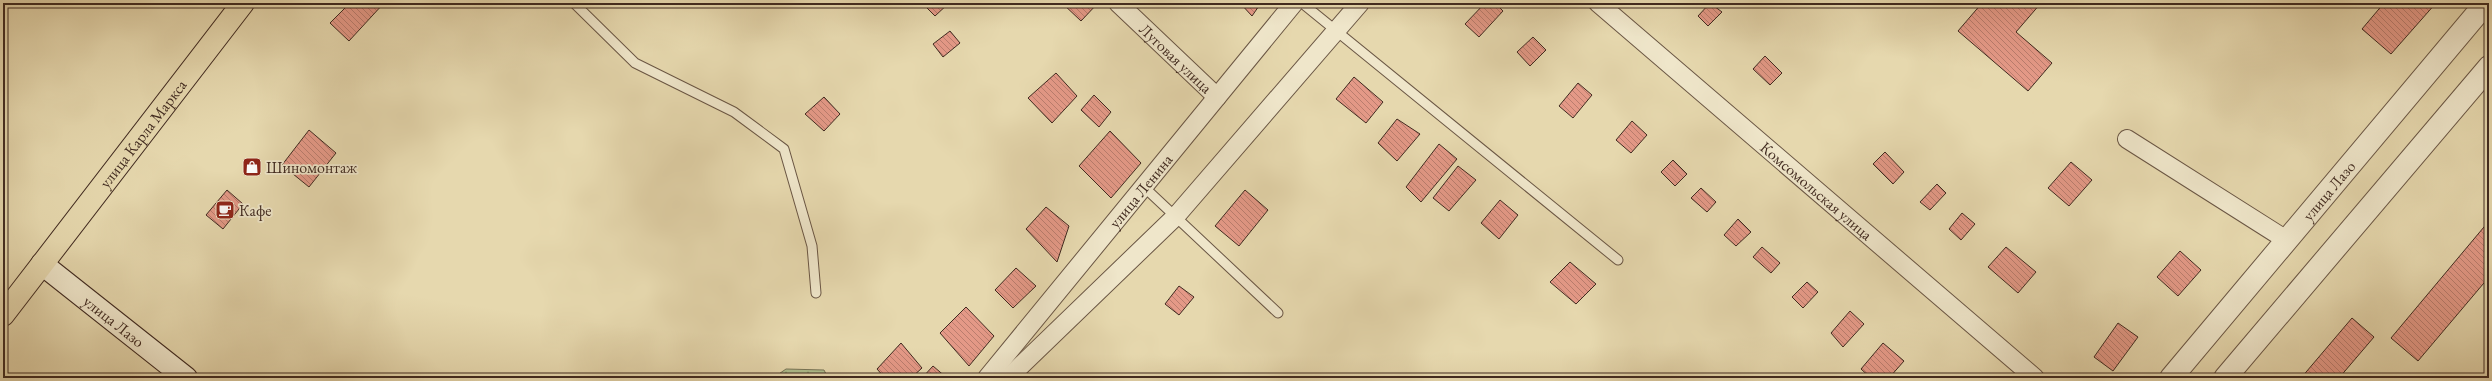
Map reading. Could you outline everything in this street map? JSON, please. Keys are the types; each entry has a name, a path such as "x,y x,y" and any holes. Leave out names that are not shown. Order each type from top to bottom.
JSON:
{"highway":[{"name":"улица Карла Маркса","path":"3,315 243,3"}],"street":[{"name":"Луговая улица","path":"1118,3 1217,97"},
{"name":"улица Ленина","path":"987,378 1294,3"},
{"path":"1008,378 1176,216 1360,3"},
{"name":"Комсомольская улица","path":"1598,3 2035,378"},
{"name":"улица Лазо","path":"2171,378 2288,241 2486,3"},
{"path":"2225,378 2489,67"},
{"path":"2127,139 2288,241"},
{"name":"улица Лазо","path":"42,264 186,378"}],"lane":[{"path":"574,3 635,63 734,112 784,149 812,246 816,293"},
{"path":"1302,3 1618,260"},
{"path":"1144,187 1278,313"}],"green space":[{"path":"786,369 824,370 828,378 773,378"}],"building":[{"path":"350,3 384,3 349,41 330,23"},
{"path":"922,3 949,3 935,16"},
{"path":"1062,3 1098,3 1081,21"},
{"path":"1240,3 1261,3 1252,16"},
{"path":"1485,3 1495,3 1503,11 1479,37 1465,24"},
{"path":"1710,3 1722,12 1708,26 1698,16"},
{"path":"1982,3 2041,3 2016,32 2052,63 2028,91 1958,31"},
{"path":"2384,3 2436,3 2391,54 2362,29"},
{"path":"950,31 960,43 943,57 933,44"},
{"path":"1533,37 1546,50 1530,66 1517,52"},
{"path":"1765,56 1782,73 1770,85 1753,69"},
{"path":"1056,73 1077,96 1052,123 1028,98"},
{"path":"1354,77 1383,102 1366,123 1336,99"},
{"path":"1578,83 1592,95 1573,118 1559,106"},
{"path":"1094,95 1111,112 1099,127 1081,110"},
{"path":"824,97 840,114 824,131 805,114"},
{"path":"1397,119 1420,134 1397,161 1378,143"},
{"path":"1632,121 1647,135 1631,153 1616,140"},
{"path":"309,130 336,153 309,187 282,165"},
{"path":"1110,131 1141,163 1111,198 1079,166"},
{"path":"1439,144 1457,159 1421,202 1406,187"},
{"path":"1885,152 1904,172 1893,184 1873,164"},
{"path":"1673,160 1687,174 1675,186 1661,172"},
{"path":"2071,162 2092,180 2069,206 2048,188"},
{"path":"1458,166 1476,180 1449,211 1433,198"},
{"path":"1937,184 1946,193 1930,210 1920,202"},
{"path":"1701,188 1716,202 1707,212 1691,198"},
{"name":"Кафе","path":"227,190 243,204 223,229 206,215"},
{"path":"1245,190 1268,210 1239,246 1215,226"},
{"path":"1500,200 1518,215 1499,239 1481,223"},
{"path":"1046,207 1069,226 1057,262 1026,229"},
{"path":"1962,213 1975,224 1961,240 1949,229"},
{"path":"1738,219 1751,232 1736,246 1724,235"},
{"path":"2489,221 2489,277 2418,361 2391,338"},
{"path":"1762,247 1780,263 1771,273 1753,257"},
{"path":"2006,247 2036,272 2018,293 1988,267"},
{"path":"2180,251 2201,270 2178,296 2157,277"},
{"path":"1570,262 1596,284 1576,304 1550,282"},
{"path":"1016,268 1036,286 1013,308 995,290"},
{"path":"1807,282 1818,292 1803,308 1792,297"},
{"path":"1179,286 1194,297 1179,315 1165,304"},
{"path":"966,307 994,336 969,366 940,333"},
{"path":"1850,311 1864,324 1843,347 1831,333"},
{"path":"2352,318 2374,337 2339,378 2301,378"},
{"path":"2118,323 2138,337 2113,371 2094,357"},
{"path":"901,343 922,368 911,378 885,378 877,369"},
{"path":"1883,343 1904,361 1889,378 1871,378 1861,369"},
{"path":"933,366 947,378 922,378"}],"place":[{"name":"Шиномонтаж","path":"252,167"},
{"name":"Кафе","path":"225,210"}]}
